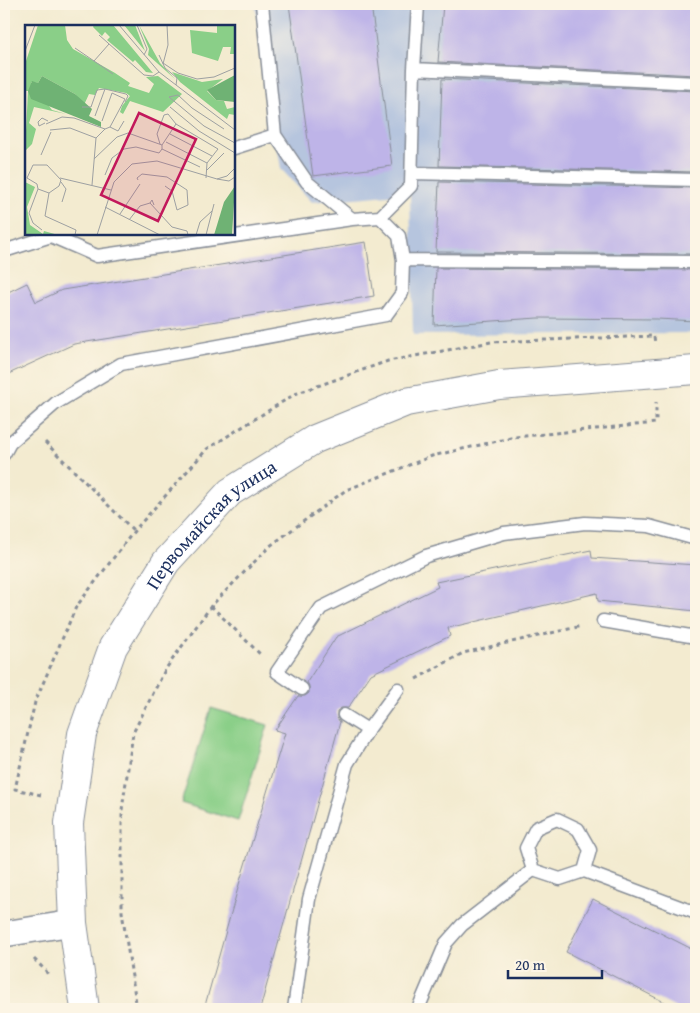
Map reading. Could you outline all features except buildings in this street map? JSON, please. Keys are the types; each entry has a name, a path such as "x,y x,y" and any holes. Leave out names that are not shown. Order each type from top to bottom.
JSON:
{"street":[{"name":"Первомайская улица","path":"85,1009 72,923 69,823 82,734 113,647 166,562 230,492 315,439 406,402 499,385 696,370"},
{"path":"4,934 72,923"}],"lane":[{"path":"262,4 275,135 307,182 352,219"},
{"path":"4,251 51,236 96,256 352,219 380,217 411,186 418,4"},
{"path":"414,69 696,83"},
{"path":"235,148 275,135"},
{"path":"412,173 696,180"},
{"path":"6,445 56,403 121,364 386,315 402,293 403,260 399,236 380,217"},
{"path":"403,260 696,262"},
{"path":"302,689 277,672 321,608 426,556 504,533 585,523 649,526 696,539"},
{"path":"603,621 696,637"},
{"path":"294,1009 309,899 347,764 368,730 398,689"},
{"path":"344,715 368,730"},
{"path":"534,870 526,848 536,828 557,820 578,829 590,850 584,871"},
{"path":"534,870 560,879 584,871 696,913"},
{"path":"418,1009 446,943 462,925 534,870"}],"path":[{"path":"656,394 656,423"},
{"path":"28,426 134,531"},
{"path":"211,606 242,637"},
{"path":"398,689 463,653 603,621"},
{"path":"15,789 41,795"},
{"path":"32,956 46,970 48,977"}],"shaded area":[{"path":"255,4 696,4 696,333 413,335 410,193 312,202 281,169"}],"green space":[{"path":"211,708 268,725 238,821 181,803"}]}
